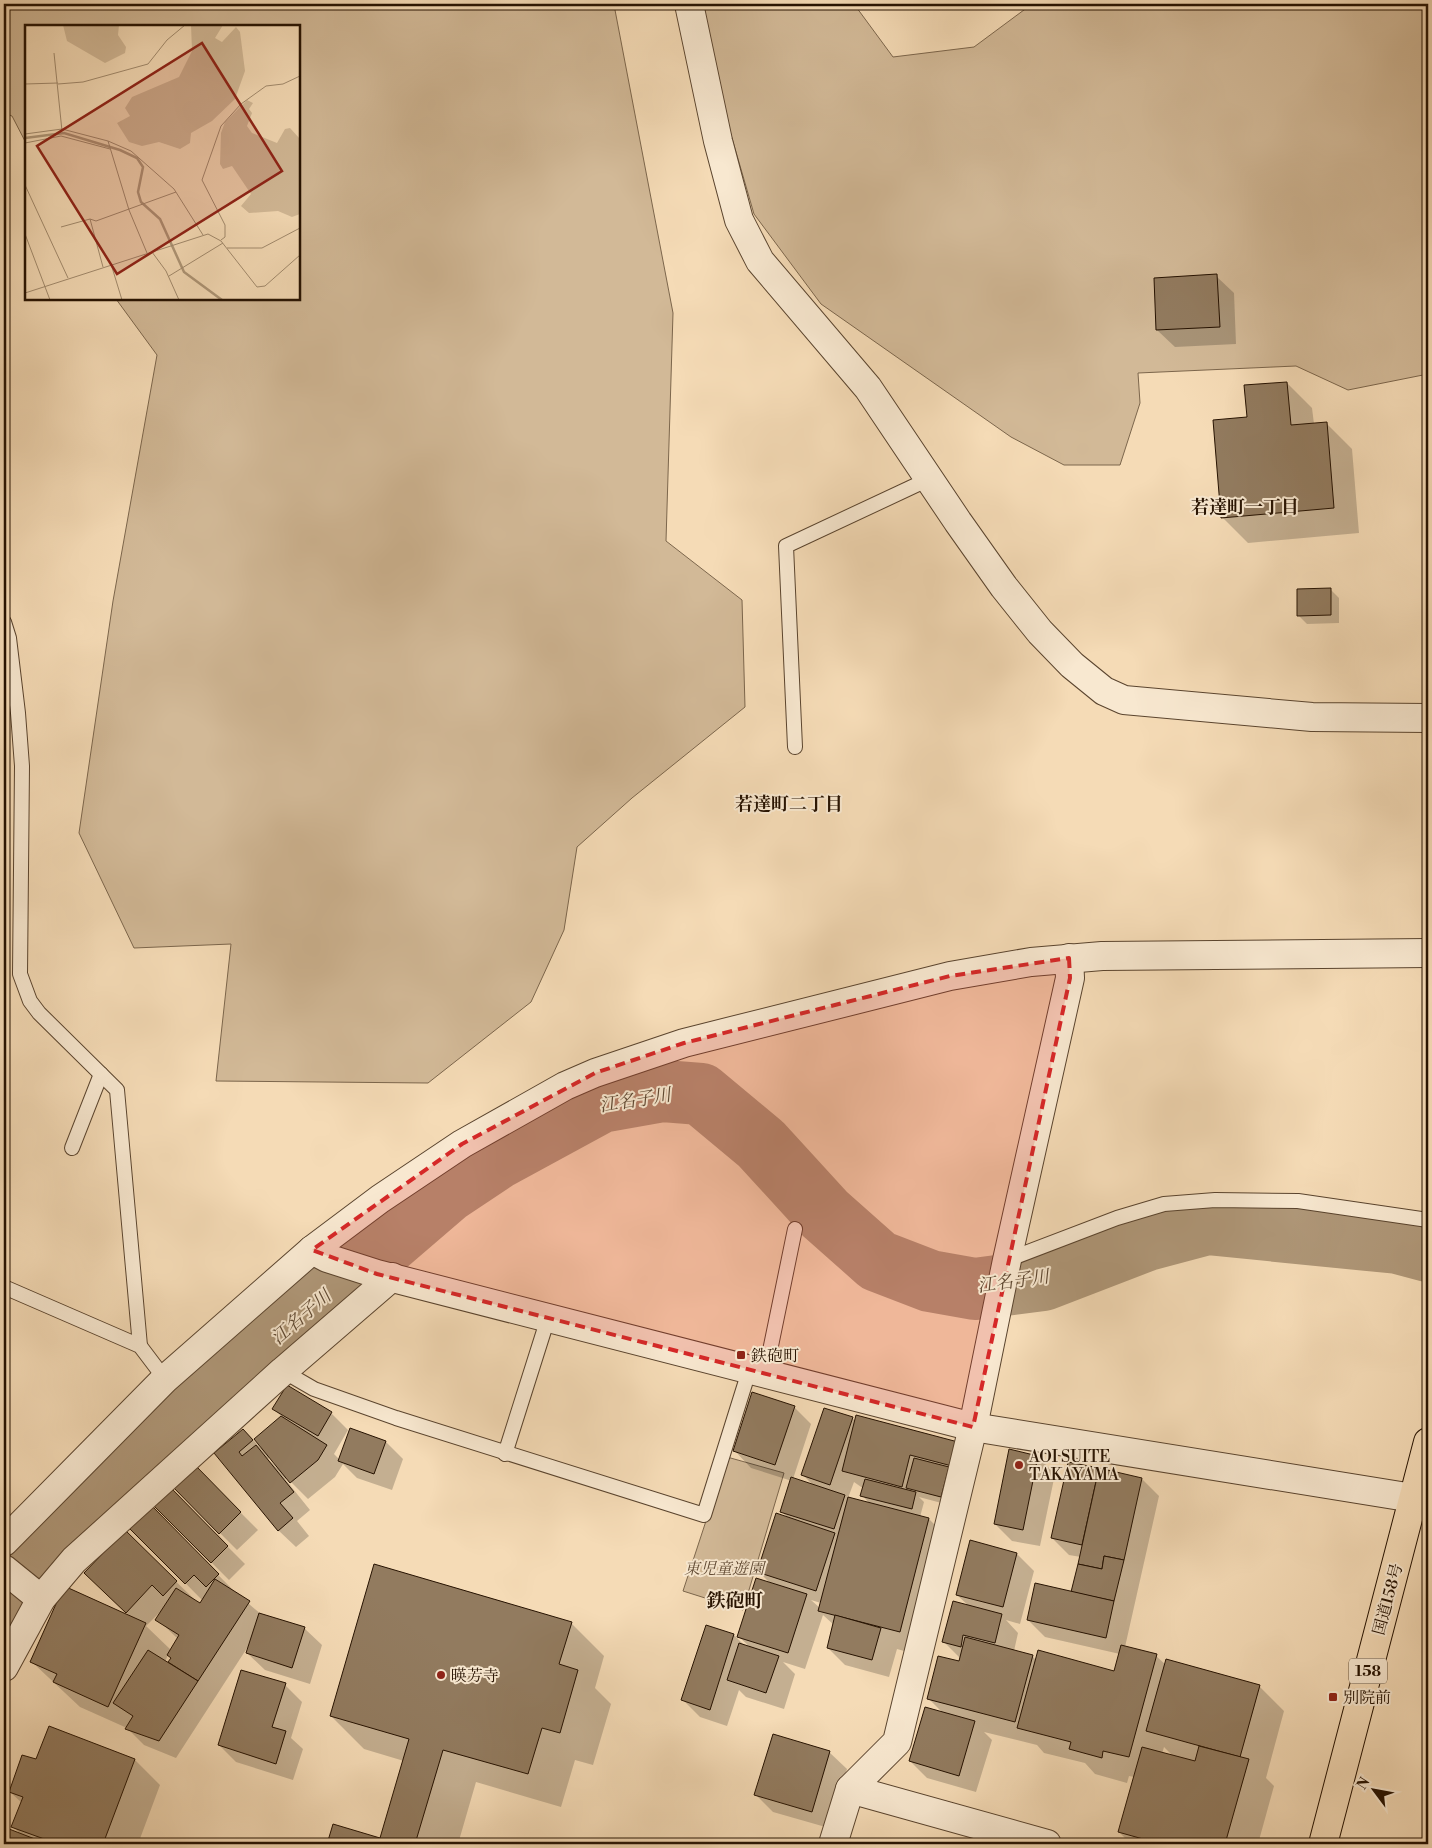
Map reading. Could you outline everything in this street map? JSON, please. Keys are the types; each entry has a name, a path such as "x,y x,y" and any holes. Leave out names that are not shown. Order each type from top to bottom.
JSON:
{"highway":[{"name":"国道158号","path":"1323,1844 1427,1450"}],"street":[{"path":"689,4 718,141 739,220 760,262 868,388 1004,587 1040,632 1072,665 1104,691 1124,700 1303,716 1428,718"},
{"path":"4,1542 165,1379 320,1254 380,1199 462,1144 565,1086 595,1073 684,1043 950,976 1069,958 1428,953"},
{"path":"834,1844 850,1789 897,1742 973,1427 1007,1260 1070,978 1069,958"},
{"path":"320,1254 385,1276 973,1427 1413,1498"},
{"path":"4,1667 36,1595 385,1276"},
{"path":"4,1569 36,1595"},
{"path":"850,1789 1047,1844"}],"lane":[{"path":"795,747 786,546 929,479"},
{"path":"4,622 9,638 22,766 18,960 21,980 30,1001 39,1013 117,1090 140,1346"},
{"path":"72,1148 100,1074"},
{"path":"1007,1260 1117,1218 1164,1204 1215,1200 1298,1201 1428,1220"},
{"path":"283,1371 314,1389 505,1454 704,1515 757,1373 795,1229"},
{"path":"4,1287 140,1346 165,1379"},
{"path":"505,1454 548,1318"}],"highlighted area":[{"path":"1069,958 1070,978 973,1427 377,1274 312,1250 462,1144 595,1073 684,1043 950,976"}],"green space":[{"path":"4,4 610,4 615,10 673,313 666,541 742,600 745,707 632,798 577,847 564,930 531,1002 428,1083 216,1081 231,944 134,948 79,833 113,601 157,355 117,300 300,300 300,25 25,25 25,141 12,116 4,113"},
{"path":"698,4 854,4 893,57 974,47 1032,4 1428,4 1428,374 1348,390 1296,366 1138,373 1140,403 1120,465 1064,465 1011,437 821,304 754,214 707,52"},
{"name":"東児童遊園","path":"727,1457 784,1473 743,1610 683,1591"}],"building":[{"path":"1217,274 1220,327 1156,330 1154,278"},
{"path":"1287,382 1291,425 1327,422 1334,508 1221,518 1213,420 1247,417 1244,385"},
{"path":"1331,588 1331,615 1297,616 1297,589"},
{"path":"287,1385 332,1412 318,1436 272,1409"},
{"path":"752,1392 795,1406 775,1465 733,1451"},
{"path":"824,1408 853,1417 830,1485 801,1475"},
{"path":"856,1415 958,1442 952,1466 910,1455 902,1487 842,1471"},
{"path":"281,1416 327,1445 318,1460 290,1483 254,1439"},
{"path":"350,1428 386,1441 374,1474 338,1461"},
{"path":"243,1429 253,1440 239,1452 242,1456 256,1445 294,1492 280,1503 293,1518 278,1531 214,1453"},
{"name":"AOI SUITE TAKAYAMA","path":"1009,1449 1038,1456 1023,1530 994,1524"},
{"path":"914,1458 949,1467 941,1497 906,1488"},
{"path":"1068,1462 1099,1468 1082,1545 1051,1538"},
{"path":"196,1466 241,1512 219,1534 174,1488"},
{"path":"1099,1468 1142,1478 1124,1560 1104,1556 1102,1569 1078,1564"},
{"path":"791,1477 845,1495 834,1529 780,1512"},
{"path":"865,1479 916,1492 912,1509 860,1496"},
{"path":"171,1488 228,1546 211,1563 154,1506"},
{"path":"848,1497 929,1518 900,1632 818,1611"},
{"path":"152,1506 219,1574 206,1587 194,1575 185,1584 129,1528"},
{"path":"776,1513 835,1533 816,1591 757,1572"},
{"path":"125,1530 177,1581 163,1596 152,1585 126,1613 84,1573"},
{"path":"970,1540 1017,1553 1003,1607 956,1595"},
{"path":"1104,1556 1124,1560 1114,1601 1071,1592 1078,1564 1102,1569"},
{"path":"374,1564 572,1622 559,1664 578,1670 560,1733 542,1728 528,1774 443,1750 415,1844 327,1844 333,1824 380,1838 409,1739 330,1716"},
{"path":"756,1578 807,1594 788,1653 737,1637"},
{"path":"215,1579 250,1601 198,1681 168,1662 171,1658 167,1655 179,1635 155,1620 176,1588 200,1603"},
{"path":"1035,1583 1114,1601 1106,1638 1027,1620"},
{"path":"64,1586 146,1623 108,1707 53,1682 57,1674 30,1662"},
{"path":"953,1601 1002,1614 995,1643 963,1635 961,1647 942,1642"},
{"path":"259,1613 305,1627 292,1668 246,1653"},
{"path":"835,1615 881,1628 872,1660 827,1648"},
{"path":"706,1625 734,1634 710,1710 681,1700"},
{"path":"965,1637 1033,1655 1015,1722 927,1699 938,1656 959,1661"},
{"path":"739,1643 779,1656 766,1693 727,1680"},
{"path":"1121,1645 1157,1654 1129,1757 1103,1751 1102,1758 1069,1749 1071,1742 1017,1728 1038,1650 1114,1671"},
{"path":"148,1650 198,1681 159,1741 125,1729 133,1716 113,1703"},
{"path":"1166,1659 1260,1685 1240,1757 1146,1731"},
{"path":"241,1670 286,1683 272,1727 286,1731 276,1764 218,1745"},
{"path":"925,1707 975,1721 959,1776 909,1761"},
{"path":"49,1726 135,1759 103,1844 58,1844 11,1827 23,1797 9,1792 22,1755 36,1759"},
{"path":"773,1734 830,1751 812,1812 754,1795"},
{"path":"1199,1746 1249,1759 1225,1844 1161,1844 1118,1832 1142,1747 1195,1761"},
{"path":"4,1827 40,1841 39,1844 4,1844"}],"waterway":[{"name":"江名子川","path":"4,1600 33,1558 143,1453 447,1192 498,1158 601,1102 663,1091 701,1094 761,1144 825,1214 878,1261 930,1281 975,1289 1043,1280 1147,1240 1207,1224 1398,1243 1428,1251"}],"place":[{"name":"鉄砲町","path":"741,1355"},
{"name":"AOI SUITE TAKAYAMA","path":"1019,1465"},
{"name":"暎芳寺","path":"441,1675"},
{"name":"別院前","path":"1333,1697"}],"district":[{"name":"若達町一丁目","path":"1245,507"},
{"name":"若達町二丁目","path":"789,804"},
{"name":"鉄砲町","path":"735,1600"}]}
